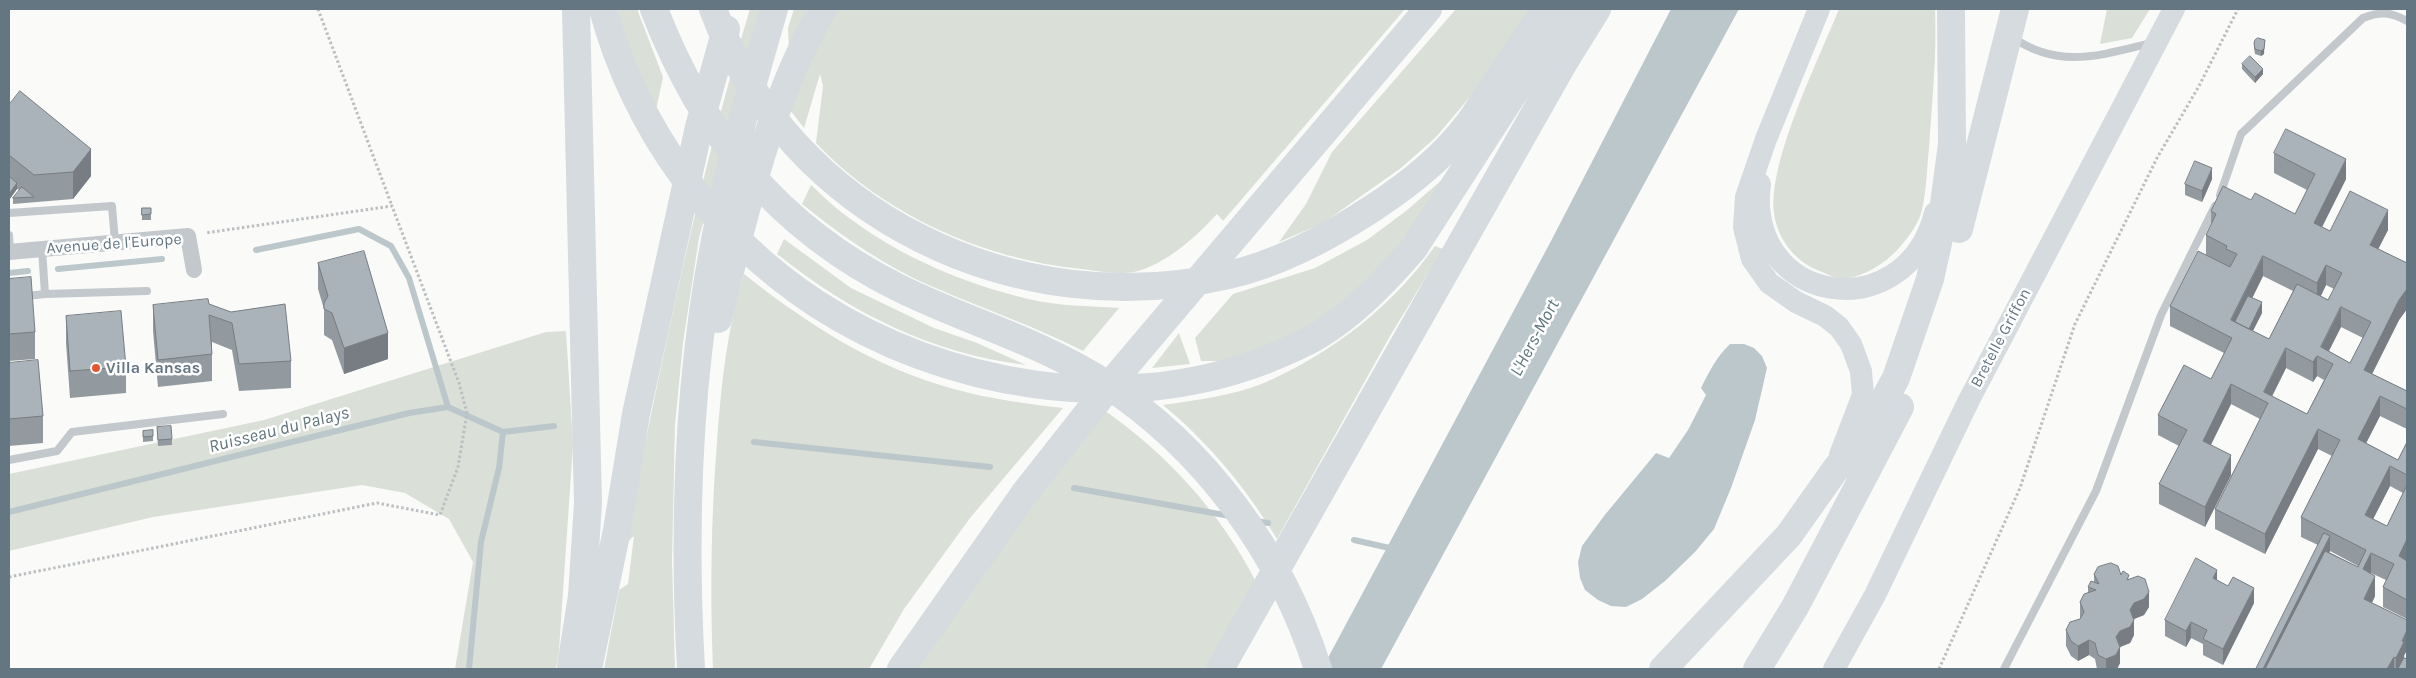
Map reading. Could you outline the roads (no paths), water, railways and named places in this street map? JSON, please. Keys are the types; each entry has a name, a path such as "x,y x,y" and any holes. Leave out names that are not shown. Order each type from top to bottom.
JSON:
{"highway":[{"path":"571,669 582,596 588,503 576,9"},
{"path":"603,9 613,40 645,116 659,142 697,193 755,254 817,304 887,342 927,358 963,369 1002,379 1072,388 1107,390 1176,384 1214,377 1245,368 1308,342 1356,309 1396,269 1439,211 1568,9"},
{"path":"654,9 671,48 707,119 728,148 770,196 804,226 836,250 899,288 1031,344 1102,381 1133,404 1190,454 1246,521 1269,556 1289,594 1318,669"},
{"path":"713,9 729,48 752,88 782,128 823,172 860,201 896,225 946,250 984,266 1070,285 1113,288 1199,282 1232,275 1281,258 1322,239 1374,208 1418,175 1465,129 1546,9"},
{"path":"588,669 617,530 638,405 699,127 732,9"},
{"path":"691,669 687,543 696,361 715,240 737,137 774,9"},
{"path":"691,440 713,338 759,160 790,76 823,9"},
{"path":"901,669 1024,494 1112,384 1428,9"},
{"path":"1220,669 1564,62 1597,9"},
{"path":"1663,669 1789,535 1835,470 1870,426 1896,378 1930,279 1940,234 1952,144 1951,9"},
{"path":"1959,229 1963,142 1960,9"},
{"path":"1757,669 1795,608 1909,388 1942,298 2015,9"}],"main road":[{"path":"1818,9 1766,138 1746,197 1744,227 1752,259 1769,283 1796,302 1825,316 1840,327 1851,344 1861,371 1863,395 1835,470"},
{"name":"Bretelle Griffon","path":"1834,669 1875,595 1969,400 2174,9"},
{"path":"1766,138 1758,201 1764,235 1784,266 1812,284 1842,291 1870,287 1900,270 1918,252 1930,231 1952,144"}],"street":[{"name":"Avenue de l'Europe","path":"9,252 188,236 194,270"}],"lane":[{"path":"2004,669 2096,491 2161,315 2225,186 2241,134 2363,18 2378,12 2395,14 2407,21"},
{"path":"2008,35 2035,51 2064,58 2095,56 2157,42"},
{"path":"9,213 112,206 116,242"},
{"path":"9,235 9,252"},
{"path":"42,249 45,294"},
{"path":"9,298 45,294 147,291"},
{"path":"9,460 57,451 72,432 223,414"}],"water":[{"name":"L'Hers-Mort","path":"1671,9 1739,9 1381,669 1322,669 1551,241"},
{"path":"1730,344 1744,344 1754,348 1762,356 1767,368 1755,420 1714,529 1695,552 1665,581 1642,599 1626,607 1611,606 1598,600 1585,590 1580,578 1578,562 1582,546 1656,453 1669,458 1688,430 1706,395 1701,388 1707,376 1717,359"}],"waterway":[{"path":"256,250 359,229 391,246 409,278 448,407"},
{"path":"58,269 162,259"},
{"path":"9,273 28,271"},
{"name":"Ruisseau du Palays","path":"9,512 409,413 448,407 503,432 554,426"},
{"path":"469,669 481,542 499,468 503,432"},
{"path":"754,442 990,467"},
{"path":"1074,488 1230,516"},
{"path":"1255,521 1268,523"},
{"path":"1354,540 1394,549"}],"place":[{"name":"Villa Kansas","path":"96,368"}]}
